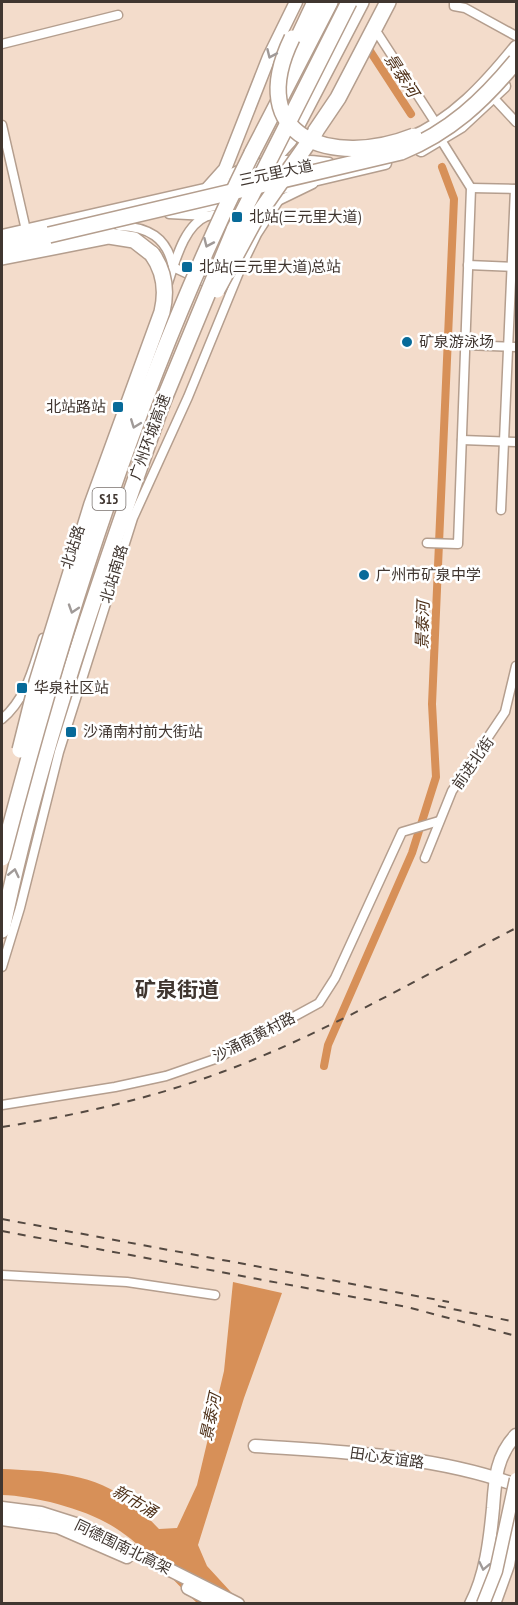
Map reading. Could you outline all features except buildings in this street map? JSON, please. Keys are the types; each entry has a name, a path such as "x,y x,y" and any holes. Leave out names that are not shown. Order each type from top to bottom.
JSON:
{"highway":[{"path":"310,2 281,64 279,96 286,118 297,131 311,141 327,147 348,150 370,148 421,133 461,108 516,55"},
{"path":"252,153 292,50 315,2"},
{"name":"广州环城高速","path":"2,858 57,660 129,440 182,303 252,153 330,2"},
{"name":"广州环城高速","path":"2,930 28,816 68,681 162,404 239,219 349,2"},
{"path":"49,235 107,214 234,182 266,165 289,140 361,2"},
{"path":"315,132 331,93 378,2"},
{"path":"162,404 246,235 338,98 388,2"},
{"path":"2,246 401,152 435,136 466,115 516,61"},
{"path":"2,256 102,236 128,238 144,246 156,260 162,275 165,294 160,318 92,504 36,682 2,849"}],"main road":[{"path":"208,188 225,169 269,57 296,2"},
{"name":"三元里大道","path":"2,236 392,146 437,125 485,83 516,47"},
{"name":"三元里大道","path":"2,256 400,159 441,140 493,98 516,71"},
{"path":"471,1604 484,1569 497,1478 503,1453 516,1435"},
{"name":"田心友谊路","path":"255,1446 376,1454 497,1478 516,1485"},
{"path":"483,1604 496,1570 516,1479"},
{"name":"同德围南北高架","path":"2,1508 41,1513 82,1526 238,1604"},
{"path":"494,1604 506,1573 516,1518"},
{"name":"同德围南北高架","path":"2,1519 49,1524 66,1529 219,1604"}],"street":[{"path":"454,2 454,6 465,8 516,36"},
{"path":"2,44 118,15"},
{"path":"378,34 437,125"},
{"path":"485,83 493,98 516,122"},
{"path":"2,125 26,230"},
{"path":"427,543 458,544 471,188 441,140"},
{"path":"169,214 207,216 279,200 326,178"},
{"path":"471,188 516,189 513,347 501,510"},
{"name":"北站南路","path":"2,967 20,908 59,752 129,528 151,473 192,388 230,292 257,234 279,200"},
{"name":"北站路","path":"2,719 19,701 25,690 98,469 174,267 193,227 207,216"},
{"path":"119,226 138,227 157,235 169,253 174,267 230,292"},
{"path":"468,266 515,267"},
{"path":"465,345 513,347"},
{"path":"462,440 516,442"},
{"name":"前进北街","path":"425,858 458,781 492,735 505,712 516,666"},
{"path":"505,712 516,712"},
{"name":"沙涌南黄村路","path":"2,1105 115,1087 166,1076 218,1058 319,1003 335,978 402,832 439,821"},
{"path":"2,1275 127,1282 215,1295"}],"shaded area":[{"path":"233,1282 282,1293 244,1398 198,1545 207,1566 241,1603 197,1603 140,1547 108,1523 47,1501 2,1495 2,1469 65,1474 95,1482 129,1500 159,1529 177,1528 197,1485 224,1371"}],"waterway":[{"name":"景泰河","path":"370,51 411,114"},
{"name":"景泰河","path":"324,1066 328,1045 412,853 436,777 432,704 454,199 442,167"}],"railway":[{"path":"2,1127 113,1105 222,1072 334,1023 516,928"},
{"path":"2,1219 449,1302"},
{"path":"2,1231 407,1307 516,1336"},
{"path":"438,1306 516,1322"}],"place":[{"name":"北站(三元里大道)","path":"237,217"},
{"name":"北站(三元里大道)总站","path":"187,267"},
{"name":"矿泉游泳场","path":"407,342"},
{"name":"北站路站","path":"118,407"},
{"name":"广州市矿泉中学","path":"364,575"},
{"name":"华泉社区站","path":"22,688"},
{"name":"沙涌南村前大街站","path":"71,732"}],"district":[{"name":"矿泉街道","path":"177,990"}],"water label":[{"name":"新市涌","path":"135,1501"}]}
